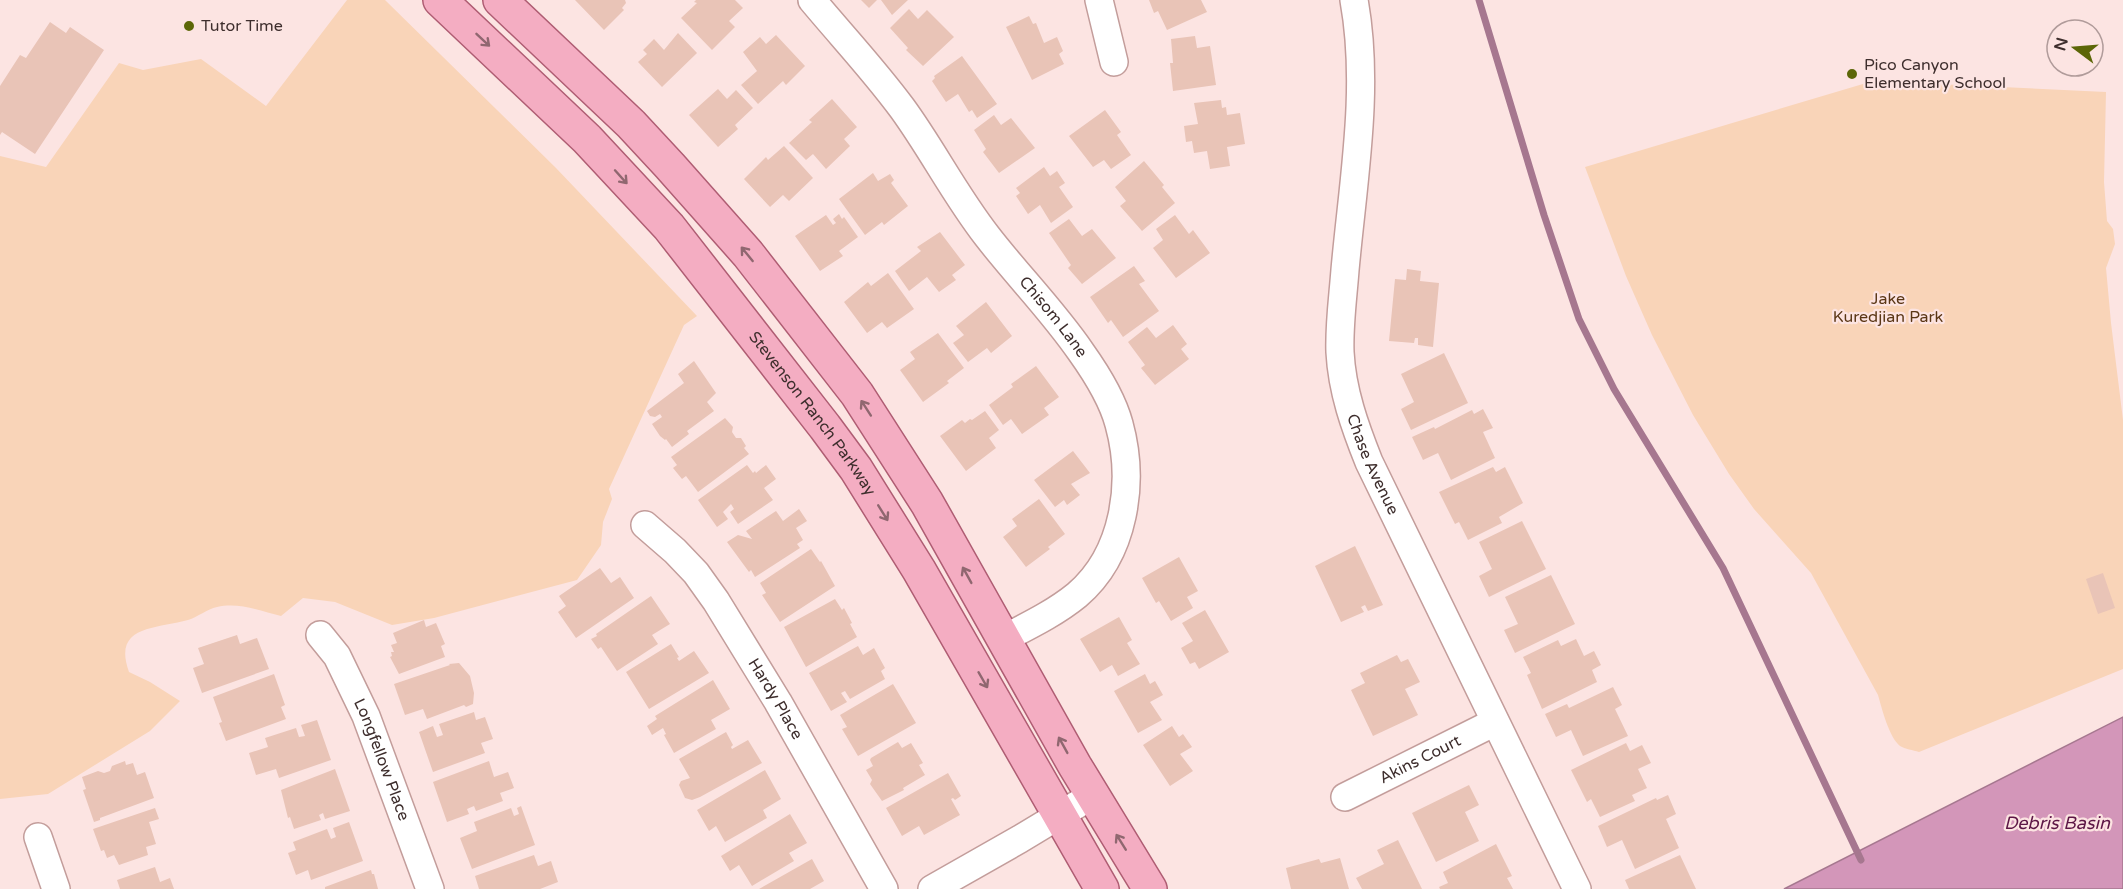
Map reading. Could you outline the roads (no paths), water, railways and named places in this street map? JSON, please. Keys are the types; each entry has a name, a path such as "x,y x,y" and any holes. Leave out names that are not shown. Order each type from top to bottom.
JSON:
{"main road":[{"name":"Stevenson Ranch Parkway","path":"440,0 587,139 669,227 825,427 856,469 919,570 1102,889"},
{"path":"500,0 631,124 670,166 748,255 857,394 927,503 1093,795 1150,889"}],"street":[{"name":"Chisom Lane","path":"812,0 902,108 957,195 986,235 1081,351 1105,389 1119,422 1126,485 1123,515 1112,547 1094,577 1077,595 1041,619 1004,639"},
{"path":"1099,0 1114,62"},
{"name":"Chase Avenue","path":"1354,0 1360,57 1360,100 1341,315 1340,352 1345,391 1355,427 1369,462 1577,889"},
{"name":"Hardy Place","path":"645,525 675,550 716,600 778,702 884,889"},
{"name":"Longfellow Place","path":"320,635 337,656 366,716 430,889"},
{"name":"Akins Court","path":"1345,797 1495,722"},
{"path":"932,889 1093,795"},
{"path":"38,837 56,889"}],"water":[{"name":"Debris Basin","path":"2123,717 2123,889 1784,889"}],"waterway":[{"path":"1479,0 1544,215 1579,319 1614,389 1723,568 1861,860"}],"place":[{"name":"Tutor Time","path":"189,26"},
{"name":"Pico Canyon Elementary School","path":"1852,74"}],"park label":[{"name":"Jake Kuredjian Park","path":"1888,308"}]}
